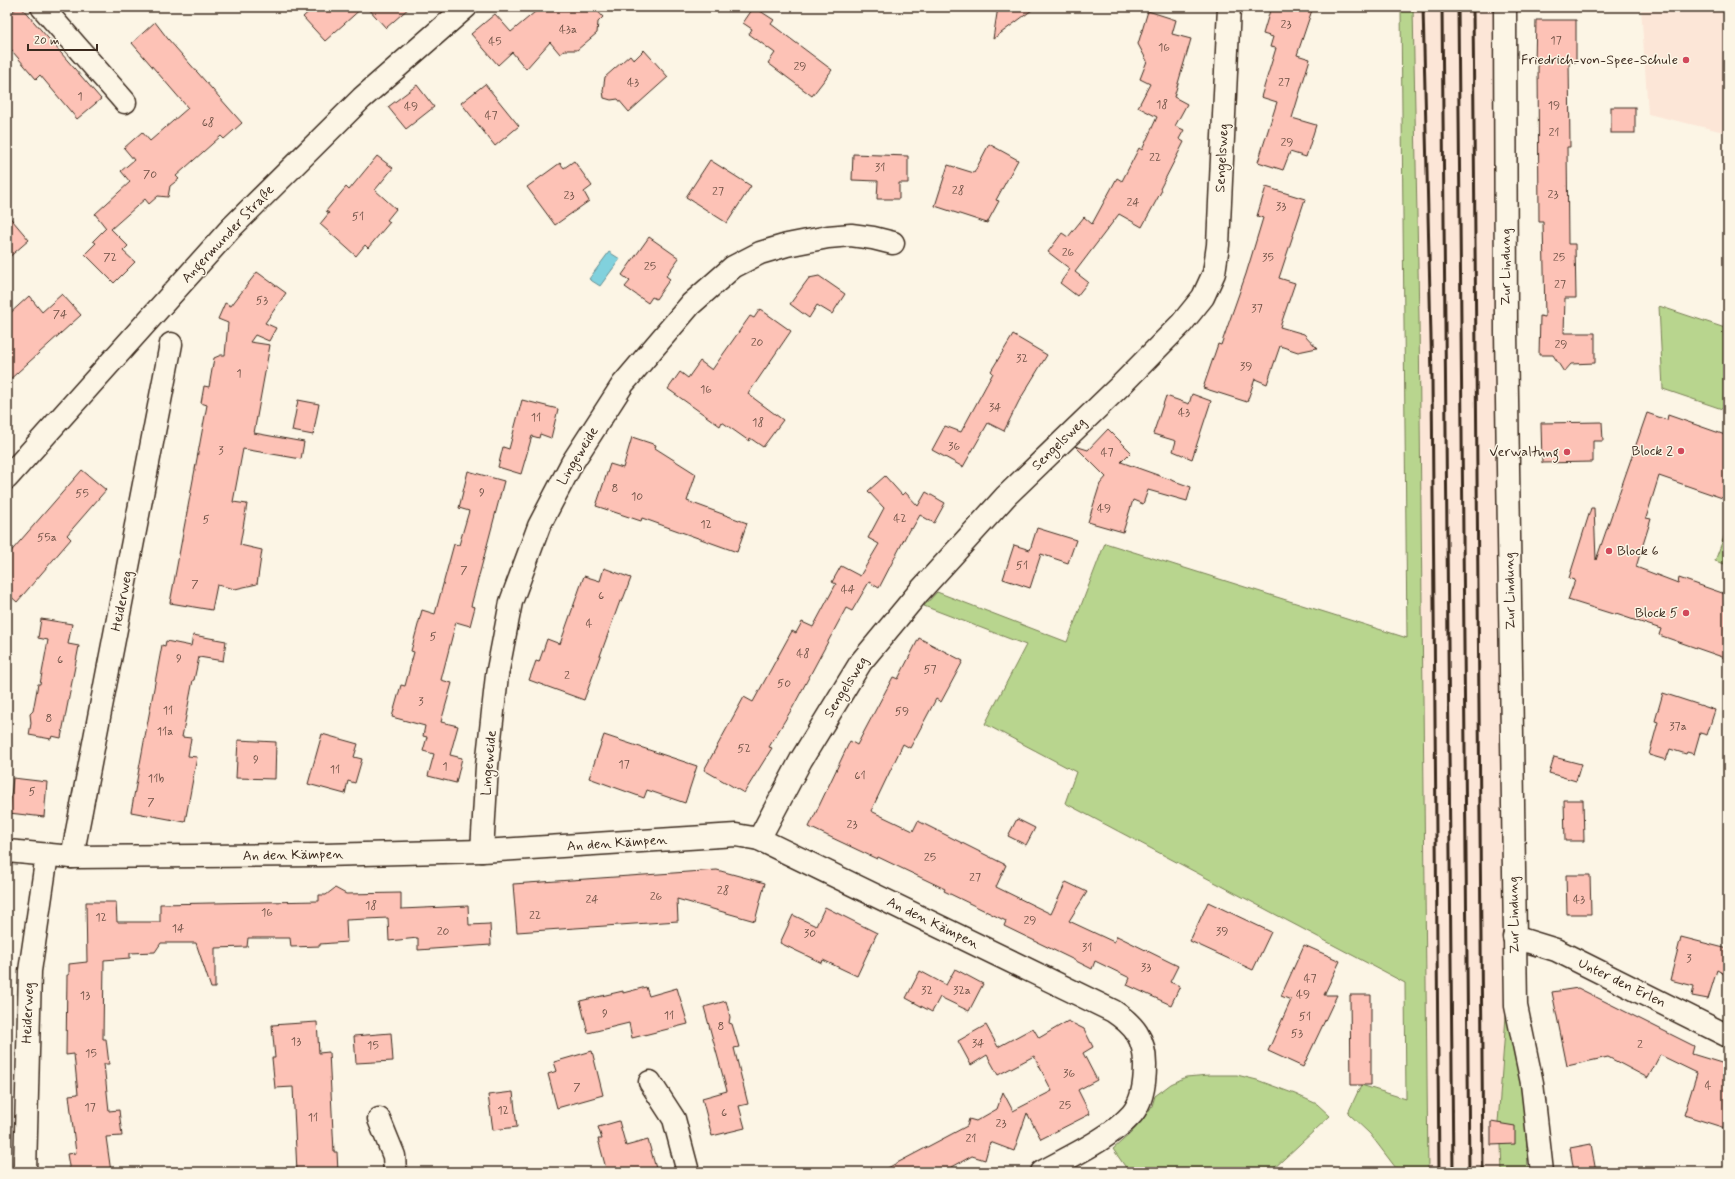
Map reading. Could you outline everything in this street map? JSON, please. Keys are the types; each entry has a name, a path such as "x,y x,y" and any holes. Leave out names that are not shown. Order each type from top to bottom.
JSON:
{"street":[{"path":"42,7 126,102"},
{"name":"Angermunder Straße","path":"7,478 236,223 362,98 466,7"},
{"name":"Sengelsweg","path":"759,839 801,760 860,662 919,592 1006,496 1121,385 1182,322 1203,297 1214,273 1218,245 1229,7"},
{"name":"Zur Lindung","path":"1505,7 1506,324 1516,1006 1532,1083 1542,1172"},
{"name":"Lingeweide","path":"482,851 487,766 497,675 511,602 539,526 572,463 623,384 691,304 733,267 760,253 787,245 828,237 851,235 893,243"},
{"name":"Heiderweg","path":"72,857 171,344"},
{"name":"An den Kämpen","path":"7,851 72,857 323,855 482,851 736,835 759,839 1113,1011 1127,1021 1142,1042 1145,1057 1145,1073 1140,1099 1132,1114 1109,1133 1042,1172"},
{"name":"Heiderweg","path":"25,1172 30,971 47,855"},
{"name":"Unter den Erlen","path":"1514,937 1556,950 1728,1036"},
{"path":"650,1082 674,1119 688,1172"},
{"path":"379,1119 394,1156 395,1172"}],"shaded area":[{"path":"1413,7 1496,7 1507,1003 1498,1123 1501,1144 1502,1172 1428,1172 1419,319"},
{"name":"Friedrich-von-Spee-Schule","path":"1641,7 1728,7 1728,133 1648,114"}],"green space":[{"path":"1401,7 1413,7 1419,319 1428,1172 1399,1172 1370,1134 1348,1113 1361,1085 1406,1099 1405,983 1065,803 1076,772 985,724 1026,645 924,606 937,592 1067,642 1105,543 1407,638"},
{"path":"1659,306 1728,329 1728,411 1663,389"},
{"path":"1727,529 1728,530 1728,565 1715,561"},
{"path":"1507,1003 1524,1108 1528,1172 1502,1172 1501,1144 1498,1123"},
{"path":"1237,1075 1257,1080 1317,1104 1330,1116 1270,1172 1129,1172 1113,1149 1142,1121 1152,1106 1155,1096 1171,1084 1186,1077"}],"water":[{"path":"609,252 620,259 600,286 589,279"}],"building":[{"path":"18,7 21,7 101,99 77,119 40,75 36,79 7,45 7,16"},
{"path":"314,7 363,7 325,41 303,17"},
{"path":"367,7 410,7 386,28"},
{"path":"541,7 594,7 603,17 598,22 597,33 577,50 565,50 560,54 550,42 526,69 512,52 498,65 471,34 495,14 511,32"},
{"path":"754,7 774,20 771,24 832,70 812,96 768,63 775,53 749,34 752,29 743,23"},
{"path":"998,7 1036,7 993,39"},
{"path":"1271,7 1313,7 1297,55 1310,59 1292,118 1316,125 1306,157 1290,152 1283,170 1258,162 1277,102 1261,97 1276,48 1270,47 1273,37 1263,34"},
{"path":"1148,11 1176,20 1172,34 1191,39 1174,97 1187,104 1175,126 1184,130 1179,139 1184,142 1160,189 1162,190 1142,227 1119,214 1075,272 1088,282 1077,296 1060,283 1070,269 1048,252 1062,233 1068,237 1084,217 1092,224 1117,178 1122,181 1139,148 1142,150 1157,117 1138,107 1150,84 1140,79 1147,61 1138,44"},
{"path":"1536,20 1576,20 1576,62 1569,62 1570,147 1567,147 1568,244 1575,244 1576,298 1565,298 1564,333 1595,333 1595,363 1571,364 1564,372 1553,355 1539,355 1540,316 1545,317 1543,222 1539,222 1538,62 1535,62"},
{"path":"155,22 168,39 242,123 224,139 221,136 176,176 179,179 170,186 168,197 158,196 149,204 145,199 111,229 128,246 123,251 135,262 114,283 85,254 96,243 93,241 106,228 95,214 130,182 121,171 134,160 124,148 142,132 150,141 188,108 132,43"},
{"path":"644,50 668,77 629,112 618,99 611,100 604,98 603,91 605,77 630,55 634,60"},
{"path":"485,84 519,126 495,146 461,103"},
{"path":"417,85 434,107 406,129 388,107"},
{"path":"1611,107 1635,107 1635,133 1611,133"},
{"path":"989,144 1018,160 996,200 999,201 987,223 935,206 948,165 974,173"},
{"path":"853,154 908,156 908,183 899,183 899,199 877,199 878,181 852,180"},
{"path":"377,156 393,168 375,190 396,209 387,220 390,222 368,248 365,245 356,256 320,224 329,213 326,211 346,187 349,190"},
{"path":"710,160 751,186 727,223 686,197"},
{"path":"574,161 592,186 584,192 589,201 555,225 527,187 560,163 564,168"},
{"path":"1266,187 1305,199 1279,278 1295,283 1280,327 1304,334 1317,348 1298,352 1280,346 1267,384 1255,379 1247,402 1203,388 1218,344 1221,345 1246,274 1263,218 1257,216"},
{"path":"7,214 29,240 7,259"},
{"path":"649,237 679,258 666,276 670,279 656,299 652,297 648,303 625,287 630,281 622,275"},
{"path":"257,272 286,293 265,323 276,328 269,341 255,335 250,342 270,345 254,433 304,442 301,459 243,449 233,502 247,504 240,545 262,550 257,584 235,589 217,585 212,610 170,603 207,405 201,403 204,386 209,387 214,358 225,355 228,323 218,319 225,303 231,306"},
{"path":"819,276 845,294 832,314 817,305 809,318 790,304 809,278"},
{"path":"62,294 81,315 7,382 7,316 29,296 42,312"},
{"path":"760,309 791,331 748,394 783,420 763,447 750,438 749,441 722,422 720,426 668,389 680,372 688,378 700,361 712,370 750,316 754,318"},
{"path":"1013,335 1047,355 1019,401 1004,431 988,423 963,467 932,450 945,426 961,432 993,373 991,371"},
{"path":"1192,394 1211,401 1192,459 1173,451 1176,441 1153,434 1166,396 1189,404"},
{"path":"298,400 319,404 313,435 292,431"},
{"path":"522,400 558,409 551,438 540,434 539,438 532,436 521,474 498,467 503,447 509,449"},
{"path":"1647,413 1667,420 1668,415 1728,436 1728,500 1659,476 1646,518 1651,519 1636,567 1678,583 1679,578 1728,595 1728,659 1659,635 1661,629 1568,600 1575,580 1569,578 1591,508 1594,508 1596,560"},
{"name":"Verwaltung","path":"1602,422 1603,441 1593,441 1593,462 1542,463 1541,423"},
{"path":"1108,429 1131,452 1121,462 1191,487 1187,501 1148,490 1143,504 1133,500 1123,532 1088,522 1100,484 1106,477 1075,446 1088,450"},
{"path":"632,437 656,445 655,448 696,474 687,501 747,523 737,552 642,518 641,521 596,506 610,464 623,468"},
{"path":"82,470 106,490 67,535 71,539 17,602 7,593 7,556"},
{"path":"468,471 504,481 471,606 475,607 470,626 456,622 441,680 452,683 441,722 458,726 450,755 462,758 456,783 428,776 434,754 423,751 427,737 423,736 425,726 392,717 401,685 405,686 414,652 411,651 422,610 435,614 454,544 459,545 469,511 459,508"},
{"path":"885,476 902,495 905,492 918,506 926,492 945,503 934,523 920,515 912,529 910,528 879,588 869,582 852,611 846,608 793,707 769,747 772,748 744,793 704,770 744,697 753,702 792,631 796,633 802,622 813,627 836,584 832,582 841,566 860,576 879,544 868,538 884,508 868,491"},
{"path":"1037,528 1076,540 1068,563 1041,554 1030,588 1003,579 1014,545 1030,550"},
{"path":"604,568 631,578 622,602 620,601 584,700 529,680 536,661 539,662 547,639 560,644 584,576 600,581"},
{"path":"41,619 72,624 68,644 79,646 61,738 52,736 51,739 29,735 31,723 30,714 33,711 38,684 40,684 48,640 38,638"},
{"path":"193,635 226,641 223,661 199,657 193,680 182,737 191,738 188,756 197,757 185,822 131,812 162,645 165,646 166,641 191,646"},
{"path":"919,638 963,661 941,702 936,699 910,748 903,744 871,811 913,831 918,821 1006,865 996,887 1051,914 1066,882 1087,892 1069,921 1114,942 1117,936 1178,966 1170,982 1180,986 1171,1005 1127,985 1130,978 1095,961 1092,969 1004,926 1006,921 944,891 945,889 878,857 877,859 809,827 850,741 857,745 893,677 898,679"},
{"path":"1663,693 1715,710 1707,735 1700,733 1694,754 1687,752 1686,754 1670,749 1666,760 1649,755 1658,722 1655,721"},
{"path":"322,734 358,744 354,757 362,759 355,783 348,781 345,794 308,784"},
{"path":"604,735 697,766 685,803 647,790 644,798 589,778"},
{"path":"238,740 276,742 275,779 236,778"},
{"path":"1554,757 1581,764 1576,781 1549,773"},
{"path":"13,778 47,782 44,817 9,813"},
{"path":"1564,800 1583,800 1584,841 1565,841"},
{"path":"1017,819 1035,828 1026,845 1008,836"},
{"path":"717,870 765,883 755,921 677,899 678,921 517,932 513,884"},
{"path":"1566,875 1590,875 1591,914 1567,914"},
{"path":"335,888 346,894 401,893 401,909 468,906 469,925 490,924 491,945 418,950 418,938 389,941 388,918 346,920 347,942 320,944 320,946 291,947 290,938 248,938 247,947 215,948 215,988 211,988 196,943 161,943 155,952 130,953 130,958 104,960 103,1039 106,1039 109,1064 104,1064 109,1111 119,1110 122,1136 106,1137 111,1172 70,1172 67,1154 76,1153 69,1095 78,1094 74,1054 66,1055 67,975 69,975 69,964 87,962 86,902 116,902 117,922 160,922 160,904 319,901 319,895 326,895"},
{"path":"1208,902 1271,932 1253,970 1190,941"},
{"path":"825,907 877,933 857,976 823,960 822,963 780,943 793,915 816,926"},
{"path":"1681,937 1728,949 1728,976 1717,970 1708,999 1692,996 1694,986 1670,980"},
{"path":"1304,945 1340,961 1324,995 1337,995 1303,1067 1268,1051 1291,1000 1281,996"},
{"path":"955,969 983,984 969,1011 940,997 932,1012 906,998 920,971 946,985"},
{"path":"646,987 649,996 677,988 688,1024 632,1038 629,1023 588,1033 580,1001"},
{"path":"1578,988 1694,1046 1692,1054 1728,1065 1728,1129 1684,1115 1697,1073 1660,1055 1648,1078 1608,1057 1567,1066 1552,992"},
{"path":"1350,995 1371,995 1371,1085 1351,1085"},
{"path":"726,1001 730,1017 729,1023 732,1024 739,1047 734,1048 748,1104 739,1106 745,1128 712,1136 702,1098 727,1091 704,1007"},
{"path":"1068,1021 1084,1029 1093,1047 1083,1053 1097,1080 1078,1090 1090,1114 1041,1139 1027,1113 1014,1151 990,1142 985,1160 972,1156 943,1172 880,1172 967,1126 969,1119 976,1121 997,1109 1003,1092 1013,1111 1052,1091 1034,1056 998,1075 987,1055 971,1065 958,1041 986,1025 998,1047 1033,1028 1039,1038"},
{"path":"317,1022 319,1053 329,1052 334,1152 337,1152 338,1172 297,1172 293,1087 275,1088 272,1058 275,1058 272,1025"},
{"path":"391,1033 393,1061 356,1063 354,1036"},
{"path":"592,1051 603,1095 557,1108 548,1074 557,1071 554,1062"},
{"path":"513,1092 517,1127 493,1130 488,1095"},
{"path":"619,1121 626,1146 648,1140 657,1172 607,1172 598,1139 602,1139 598,1127"},
{"path":"1491,1122 1515,1126 1515,1144 1491,1145"},
{"path":"1591,1144 1596,1172 1574,1172 1570,1148"}],"railway":[{"path":"1423,7 1432,378 1439,1172"},
{"path":"1442,7 1453,1172"},
{"path":"1458,7 1469,1172"},
{"path":"1473,7 1483,1172"}],"place":[{"name":"Friedrich-von-Spee-Schule","path":"1686,60"},
{"name":"Block 2","path":"1681,451"},
{"name":"Verwaltung","path":"1567,452"},
{"name":"Block 6","path":"1609,551"},
{"name":"Block 5","path":"1686,613"}]}
